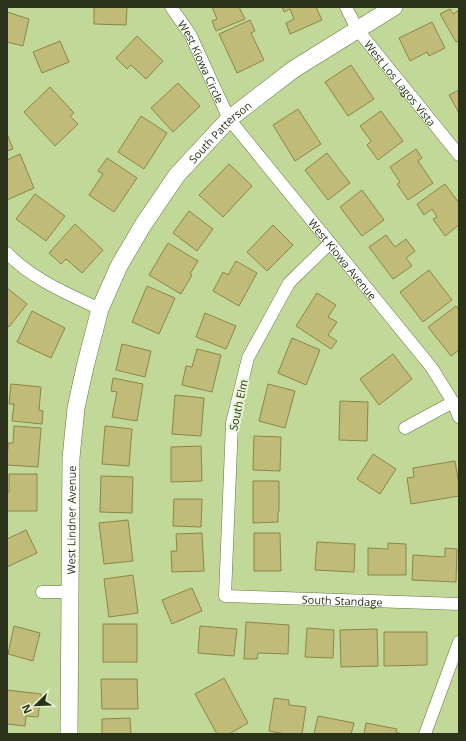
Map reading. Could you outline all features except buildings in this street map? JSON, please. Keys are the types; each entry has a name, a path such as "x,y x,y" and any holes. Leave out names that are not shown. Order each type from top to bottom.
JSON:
{"street":[{"name":"West Kiowa Circle","path":"171,7 190,34 229,119"},
{"name":"West Los Lagos Vista","path":"346,7 357,30 457,150"},
{"name":"South Patterson","path":"100,309 119,266 143,226 177,175 229,119 294,69 394,7"},
{"name":"West Kiowa Avenue","path":"229,119 432,368 453,402 459,417"},
{"name":"South Elm","path":"225,596 232,423 248,358 289,283 330,243"},
{"path":"7,253 14,260 50,285 100,309"},
{"name":"West Lindner Avenue","path":"69,734 71,458 76,408 100,309"},
{"path":"405,428 453,402"},
{"path":"42,592 69,592"},
{"name":"South Standage","path":"225,596 459,604"},
{"path":"425,734 459,642"}]}
